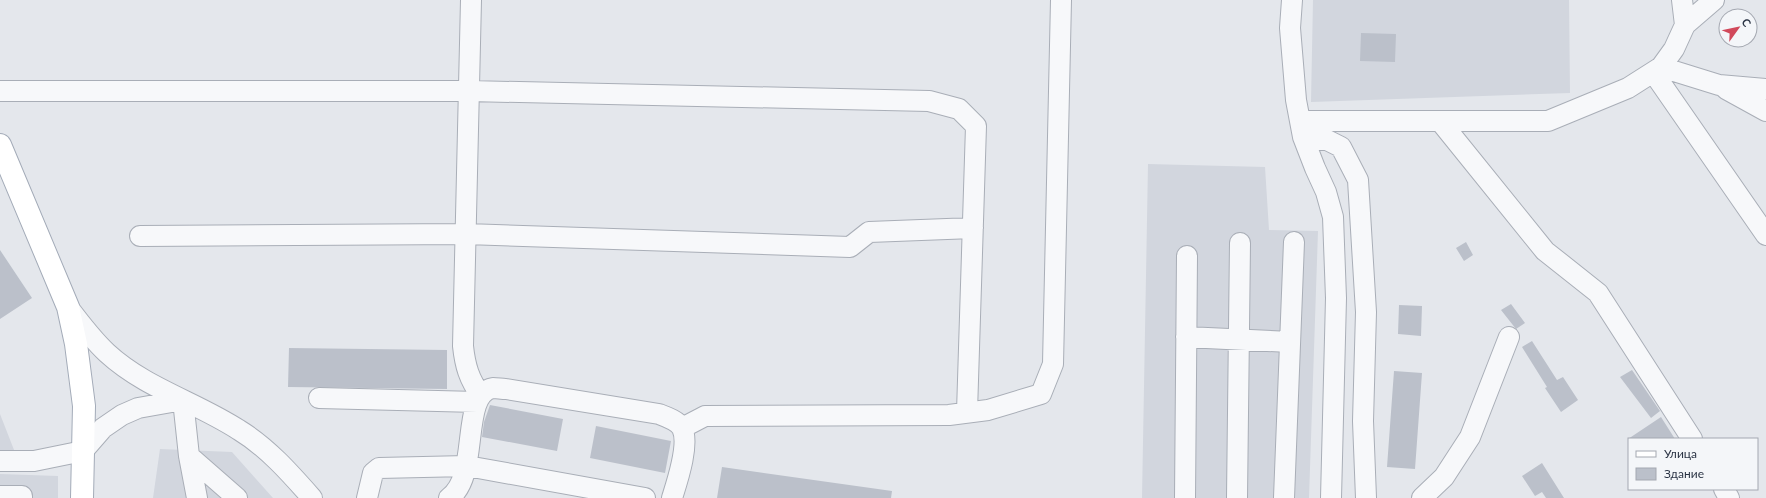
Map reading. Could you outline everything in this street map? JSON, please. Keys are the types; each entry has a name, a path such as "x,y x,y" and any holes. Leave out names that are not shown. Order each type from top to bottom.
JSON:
{"main road":[{"path":"0,145 68,307 76,344 83,398 82,498"}],"street":[{"path":"470,0 463,346 465,364 479,398"},
{"path":"682,428 705,416 949,414 988,410 1041,394 1053,364 1062,0"},
{"path":"1292,0 1290,28 1296,100 1301,129 1314,168 1326,192 1333,217 1336,298 1330,498"},
{"path":"1682,0 1685,26"},
{"path":"1301,129 1440,121 1548,120 1628,88 1657,69 1674,49 1685,26 1714,0"},
{"path":"1657,69 1719,85 1766,89"},
{"path":"1657,69 1766,235"},
{"path":"1719,85 1766,111"},
{"path":"0,91 469,91 929,101 959,109 976,126 967,412"},
{"path":"1440,121 1545,251 1598,293 1691,438"},
{"path":"1301,129 1341,146 1358,180 1366,312 1363,421 1366,498"},
{"path":"140,236 466,234 850,247 869,232 973,228"},
{"path":"1284,498 1294,242"},
{"path":"1237,498 1240,243"},
{"path":"1185,498 1187,256"},
{"path":"1335,270 1364,272"},
{"path":"68,307 88,334 108,354 150,383 239,430 267,451 295,478 312,498"},
{"path":"1186,337 1290,342"},
{"path":"1422,498 1444,477 1470,437 1508,337"},
{"path":"453,497 461,483 467,466 475,406 479,398 492,388 659,414 675,421 682,428 684,451 681,468 672,498"},
{"path":"319,398 479,398"},
{"path":"0,461 34,461 83,451 103,428 122,415 138,408 183,400"},
{"path":"183,400 189,456 197,498"},
{"path":"189,456 237,498"},
{"path":"367,498 373,473 380,468 467,466 642,498"},
{"path":"0,496 22,496 22,498"}],"shaded area":[{"path":"1313,0 1569,0 1570,93 1311,102"},
{"path":"1148,164 1265,167 1269,230 1318,231 1309,498 1142,498"},
{"path":"0,414 16,455 0,456"},
{"path":"160,449 232,452 273,498 153,498"},
{"path":"0,474 58,476 58,498 0,498"}],"building":[{"path":"1361,33 1396,34 1395,62 1360,61"},
{"path":"1466,242 1473,255 1464,261 1456,248"},
{"path":"0,250 32,298 0,319"},
{"path":"1511,304 1525,323 1516,329 1501,310"},
{"path":"1399,305 1422,306 1421,336 1398,334"},
{"path":"1532,341 1557,380 1563,377 1578,400 1561,412 1545,388 1547,387 1522,347"},
{"path":"289,348 447,350 447,389 288,387"},
{"path":"1632,370 1660,411 1651,418 1620,377"},
{"path":"1394,371 1422,373 1415,469 1387,467"},
{"path":"490,405 563,419 557,451 482,437 484,422"},
{"path":"1661,417 1674,438 1630,438"},
{"path":"596,426 671,441 665,473 590,458"},
{"path":"1542,463 1564,498 1546,498 1542,492 1535,496 1522,476"},
{"path":"722,467 892,491 891,498 717,498"}]}
